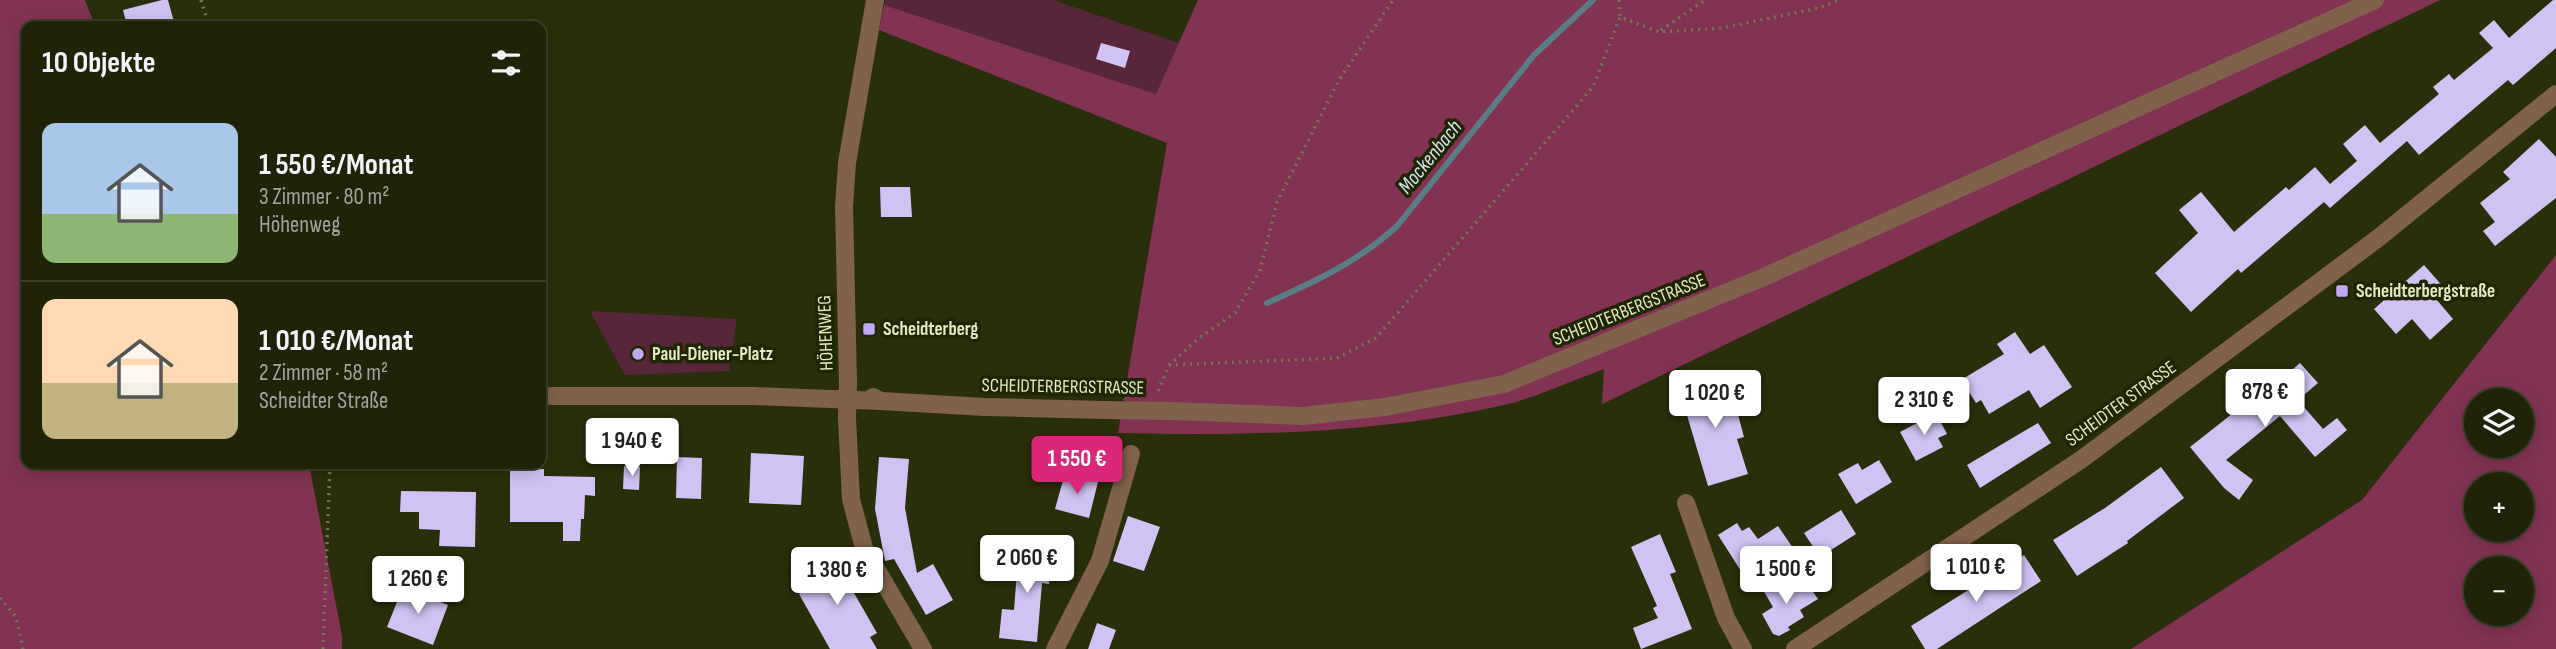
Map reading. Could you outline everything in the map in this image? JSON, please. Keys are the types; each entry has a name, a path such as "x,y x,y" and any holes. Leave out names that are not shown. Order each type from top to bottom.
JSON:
{"street":[{"name":"HÖHENWEG","path":"875,0 847,163 845,196 849,473 855,518 864,548 923,649"},
{"name":"SCHEIDTERBERGSTRASSE","path":"546,396 848,390 881,401 985,407 1303,416 1385,407 1504,384 1764,277 2375,0"},
{"name":"SCHEIDTER STRASSE","path":"1795,649 2082,459 2377,239 2556,94"},
{"path":"1055,649 1100,561 1130,454"},
{"path":"1686,503 1726,618 1743,649"}],"path":[{"path":"201,0 207,21"},
{"path":"1158,391 1169,366 1199,338 1236,313 1260,270 1277,202 1339,80 1393,0"},
{"path":"1169,366 1337,358 1376,338 1592,87 1620,17 1619,0"},
{"path":"1659,32 1705,0"},
{"path":"1620,17 1659,32 1722,28 1819,8 1840,0"},
{"path":"323,649 330,469"},
{"path":"0,598 16,617 23,649"}],"shaded area":[{"path":"0,0 85,0 93,21 21,21 21,469 310,469 342,636 342,649 0,649"},
{"path":"885,0 1053,0 1179,43 1156,94 884,5"},
{"path":"1198,0 2440,0 1602,404 1604,369 1516,402 1408,422 1264,433 1118,433 1167,143 879,30 884,5 1156,94"},
{"path":"2556,255 2556,649 2131,649 2362,500"},
{"path":"590,311 737,319 729,371 625,375"}],"building":[{"path":"168,0 174,21 126,21 123,10"},
{"path":"2556,0 2556,48 2513,85 2508,80 2419,155 2407,141 2330,208 2324,202 2241,273 2238,269 2191,312 2155,273 2198,233 2179,210 2201,192 2234,232 2286,187 2289,190 2315,167 2330,184 2357,161 2343,144 2365,125 2380,143 2439,94 2433,87 2449,74 2454,80 2493,48 2479,33 2494,20 2509,38"},
{"path":"1101,43 1130,51 1125,68 1096,59"},
{"path":"2539,139 2556,157 2556,198 2495,246 2483,231 2495,222 2480,203 2510,179 2503,172"},
{"path":"880,187 910,187 912,217 881,217"},
{"path":"2424,265 2446,290 2436,299 2453,319 2430,340 2412,319 2396,334 2374,309"},
{"path":"2015,332 2030,354 2044,345 2072,387 2040,408 2029,390 1989,414 1981,400 1976,403 1961,380 2004,354 1997,344"},
{"path":"2300,363 2318,383 2298,400 2323,429 2337,418 2347,430 2315,457 2280,416 2226,460 2253,480 2239,500 2224,488 2190,447 2237,410 2240,414"},
{"path":"1717,373 1723,395 1732,392 1744,437 1737,439 1748,474 1708,486 1684,405 1691,403 1685,382"},
{"path":"1936,413 1947,434 1938,438 1943,447 1916,461 1900,432"},
{"path":"2038,423 2051,443 1980,488 1967,465"},
{"path":"751,453 804,456 801,505 749,503"},
{"path":"677,457 702,458 701,499 676,498"},
{"path":"879,457 909,459 905,508 917,573 933,564 953,600 926,615 894,559 885,561 875,509"},
{"path":"1879,460 1892,482 1856,504 1838,474 1858,463 1862,470"},
{"path":"624,466 640,467 639,490 623,489"},
{"path":"2161,467 2184,498 2127,541 2128,543 2077,576 2053,540 2105,508"},
{"path":"544,469 544,476 595,477 595,496 585,495 580,541 563,541 563,522 510,522 510,470"},
{"path":"1065,473 1098,482 1089,518 1055,509"},
{"path":"401,491 476,492 475,547 439,546 440,530 419,529 419,512 400,512"},
{"path":"1841,510 1856,534 1820,557 1804,533"},
{"path":"1128,516 1160,527 1144,571 1113,561"},
{"path":"1737,523 1742,531 1749,527 1758,539 1778,526 1795,551 1748,582 1718,535"},
{"path":"1660,534 1676,572 1670,574 1692,629 1641,649 1633,628 1658,618 1653,608 1657,606 1631,547"},
{"path":"1019,546 1052,549 1049,584 1042,583 1037,642 999,638 1002,609 1014,610"},
{"path":"837,555 857,591 854,593 877,633 870,637 877,649 830,649 799,594 811,587 800,569 817,559 821,565"},
{"path":"2024,555 2041,581 1937,649 1925,649 1911,626"},
{"path":"1756,578 1793,591 1807,583 1818,599 1800,610 1804,617 1788,627 1790,630 1779,636 1773,634 1762,614 1773,607"},
{"path":"403,587 448,605 433,645 387,627"},
{"path":"1097,623 1116,630 1109,649 1088,649"}],"waterway":[{"name":"Mockenbach","path":"1267,303 1352,260 1398,225 1534,55 1593,0"}],"place":[{"name":"Scheidterbergstraße","path":"2342,291"},
{"name":"Scheidterberg","path":"869,329"},
{"name":"Paul-Diener-Platz","path":"638,354"}]}
